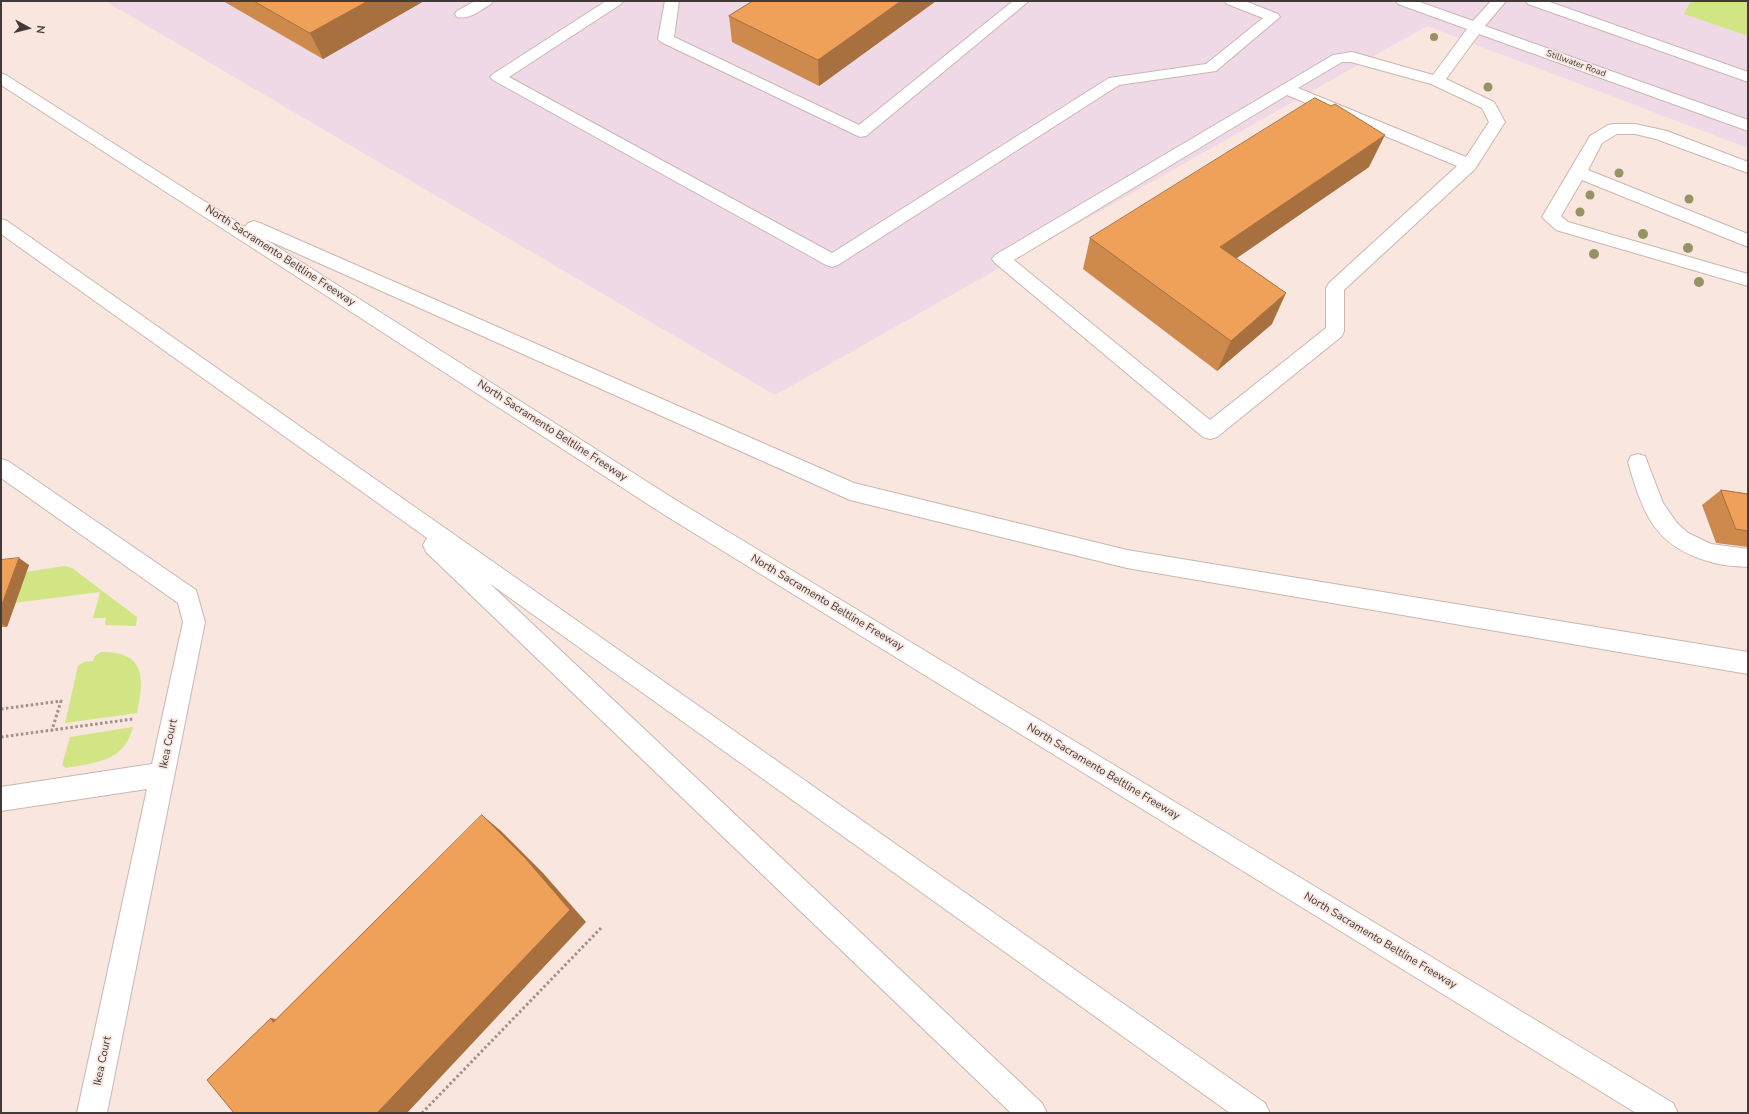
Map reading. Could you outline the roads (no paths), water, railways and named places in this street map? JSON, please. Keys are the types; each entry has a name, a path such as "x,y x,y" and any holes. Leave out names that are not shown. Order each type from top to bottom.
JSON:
{"main road":[{"path":"462,14 486,1"},
{"path":"616,1 498,77 832,261 1115,81 1211,68 1273,17 1232,1"},
{"path":"672,1 666,39 860,132 1022,1"},
{"name":"Stillwater Road","path":"1403,1 1748,126"},
{"path":"1437,81 1476,27 1499,1"},
{"path":"1533,1 1748,77"},
{"path":"1352,57 1437,81 1488,105 1496,122 1469,164 1335,288 1335,331 1210,431 1001,259 1286,89 1338,58 1352,57"},
{"name":"North Sacramento Beltline Freeway","path":"1,78 191,198 671,508 1662,1113"},
{"path":"1286,89 1469,164"},
{"path":"1748,168 1661,135 1636,128 1614,129 1596,140 1551,217 1562,226 1748,280"},
{"path":"1578,172 1748,241"},
{"path":"191,198 850,491 1127,559 1748,663"},
{"path":"1,225 1255,1113"},
{"path":"1638,462 1648,497 1658,517 1672,532 1690,546 1712,553 1748,558"},
{"name":"Ikea Court","path":"1,467 188,597 194,622 92,1113"},
{"path":"378,492 1032,1113"},
{"path":"1,799 163,774"}]}
